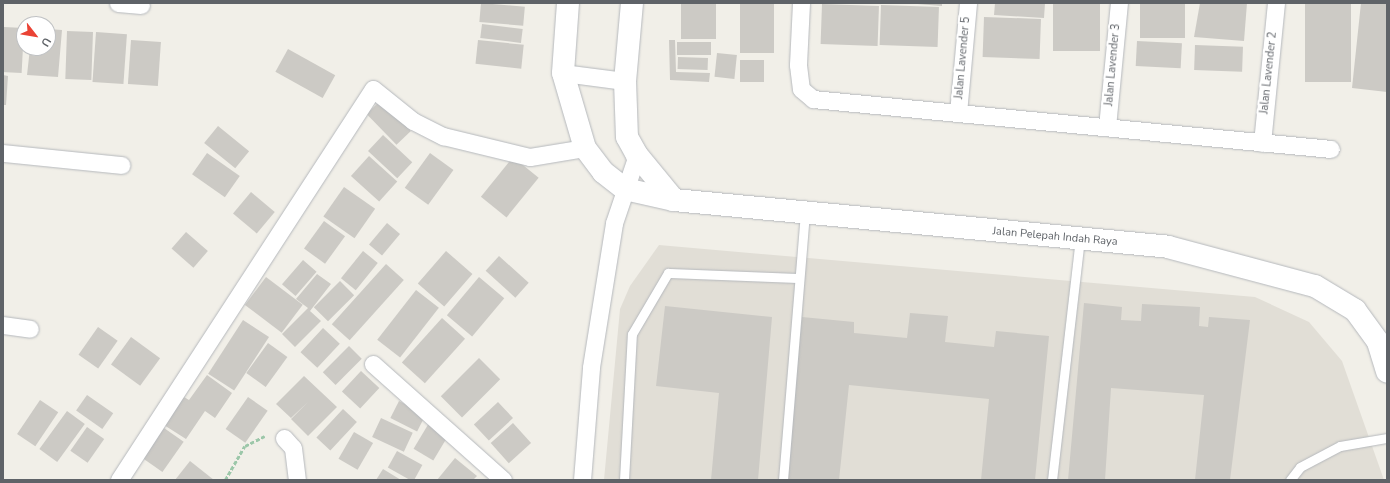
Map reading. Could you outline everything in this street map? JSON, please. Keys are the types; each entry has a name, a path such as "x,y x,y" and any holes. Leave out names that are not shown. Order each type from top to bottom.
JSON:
{"street":[{"path":"118,3 141,5"},
{"name":"Jalan Pelepah Indah Raya","path":"568,3 563,73 585,148 602,172 625,189 674,200 1168,247 1315,286 1355,310 1378,342 1387,372"},
{"path":"632,3 625,81 627,137 637,155 674,200"},
{"path":"801,3 798,65 802,88 813,99 1332,149"},
{"name":"Jalan Lavender 5","path":"958,113 968,3"},
{"name":"Jalan Lavender 3","path":"1107,127 1119,3"},
{"name":"Jalan Lavender 2","path":"1262,143 1276,3"},
{"path":"563,73 625,81"},
{"path":"120,480 373,89 413,121 443,136 530,157 585,148"},
{"path":"3,153 121,165"},
{"path":"582,480 591,367 614,223 637,155"},
{"path":"3,325 30,328"},
{"path":"373,364 503,480"},
{"path":"284,438 293,448 297,480"}],"lane":[{"path":"783,480 805,213"},
{"path":"1052,480 1080,239"},
{"path":"624,480 632,334 668,273 799,278"},
{"path":"1290,480 1300,467 1340,446 1387,438"}],"path":[{"path":"225,480 245,446 263,437 284,438"}],"shaded area":[{"path":"659,245 1255,297 1309,322 1342,361 1384,480 604,480 620,309 630,286"}],"building":[{"path":"481,3 525,7 523,26 479,22"},
{"path":"681,3 716,3 716,39 681,39"},
{"path":"740,3 774,3 774,53 740,53"},
{"path":"905,3 942,3 942,6"},
{"path":"995,3 1045,3 1044,18 994,15"},
{"path":"1053,3 1100,3 1100,51 1053,51"},
{"path":"1140,3 1185,3 1185,38 1140,38"},
{"path":"1200,3 1247,3 1244,41 1194,37"},
{"path":"1305,3 1351,3 1351,82 1305,82"},
{"path":"1361,3 1387,3 1387,92 1352,88"},
{"path":"822,4 879,6 878,46 821,44"},
{"path":"881,5 939,7 938,47 880,45"},
{"path":"984,17 1041,19 1040,59 983,57"},
{"path":"482,24 523,29 521,43 480,38"},
{"path":"4,27 16,28 16,56 23,56 22,73 3,72"},
{"path":"56,30 62,30 58,77 27,75 29,56 56,56"},
{"path":"67,31 93,32 91,80 65,79"},
{"path":"96,32 127,34 123,84 93,82"},
{"path":"131,40 161,42 158,86 128,84"},
{"path":"478,40 524,45 521,69 475,64"},
{"path":"669,40 675,40 676,72 710,73 709,82 670,80"},
{"path":"1137,41 1182,43 1181,68 1136,66"},
{"path":"677,42 711,42 711,55 677,55"},
{"path":"1195,45 1243,47 1242,72 1194,70"},
{"path":"288,49 335,75 323,98 275,72"},
{"path":"717,53 737,55 734,79 714,77"},
{"path":"678,57 708,58 708,70 678,69"},
{"path":"740,60 764,60 764,82 740,82"},
{"path":"3,75 8,76 6,105 3,105"},
{"path":"381,100 411,131 396,145 367,114"},
{"path":"218,126 249,151 235,168 204,143"},
{"path":"383,135 412,162 397,178 368,151"},
{"path":"207,153 240,176 225,197 192,174"},
{"path":"430,153 453,170 428,205 405,188"},
{"path":"369,156 397,181 379,201 351,176"},
{"path":"513,157 539,178 507,217 481,197"},
{"path":"344,187 375,209 354,238 323,216"},
{"path":"251,192 275,212 257,233 233,213"},
{"path":"324,221 345,236 325,264 304,249"},
{"path":"387,223 400,234 382,255 369,244"},
{"path":"186,232 208,251 193,268 172,249"},
{"path":"363,251 378,263 356,290 341,278"},
{"path":"446,251 472,274 444,306 418,283"},
{"path":"499,256 529,283 515,298 486,271"},
{"path":"303,260 317,272 296,296 282,284"},
{"path":"386,264 404,280 350,340 332,324"},
{"path":"317,274 331,284 310,311 321,321 295,347 282,334 308,308 296,299"},
{"path":"266,277 303,305 282,333 245,305"},
{"path":"479,277 504,298 472,337 447,315"},
{"path":"340,281 354,295 328,321 314,307"},
{"path":"416,290 439,308 400,357 377,340"},
{"path":"1084,303 1122,307 1121,320 1141,321 1142,304 1200,307 1199,326 1208,327 1209,317 1250,320 1230,480 1195,480 1204,395 1111,388 1105,480 1068,480"},
{"path":"665,306 772,317 758,480 711,480 719,393 656,386"},
{"path":"910,313 948,316 945,342 994,347 996,331 1049,336 1035,480 981,480 989,399 849,385 839,480 786,480 802,317 854,322 854,333 907,338"},
{"path":"442,318 465,339 425,383 402,363"},
{"path":"243,320 269,337 234,391 208,374"},
{"path":"98,327 118,341 98,369 78,355"},
{"path":"323,328 340,344 317,368 300,352"},
{"path":"131,337 160,358 140,386 111,365"},
{"path":"268,343 287,357 266,387 246,373"},
{"path":"349,346 362,359 336,385 323,372"},
{"path":"479,358 500,379 462,417 441,396"},
{"path":"361,371 379,388 360,409 342,391"},
{"path":"207,375 232,393 215,418 205,411 186,439 164,425 184,397 189,400"},
{"path":"304,376 337,407 308,436 291,419 308,402 291,418 276,404"},
{"path":"87,395 113,413 102,429 76,411"},
{"path":"248,397 268,411 245,443 226,429"},
{"path":"40,400 58,412 35,446 17,434"},
{"path":"399,401 426,415 417,432 390,418"},
{"path":"498,402 513,418 489,441 474,425"},
{"path":"343,409 357,422 330,450 316,438"},
{"path":"67,411 85,424 57,462 39,449"},
{"path":"381,418 413,433 404,452 372,437"},
{"path":"429,423 449,435 433,461 414,449"},
{"path":"513,423 531,443 509,463 491,443"},
{"path":"87,427 104,439 88,463 70,451"},
{"path":"164,428 184,442 162,472 143,458"},
{"path":"354,432 373,443 358,470 338,459"},
{"path":"397,451 422,465 414,480 410,480 388,468"},
{"path":"455,458 477,476 473,480 437,480"},
{"path":"190,461 214,480 175,480"},
{"path":"383,469 401,480 376,480"}]}
